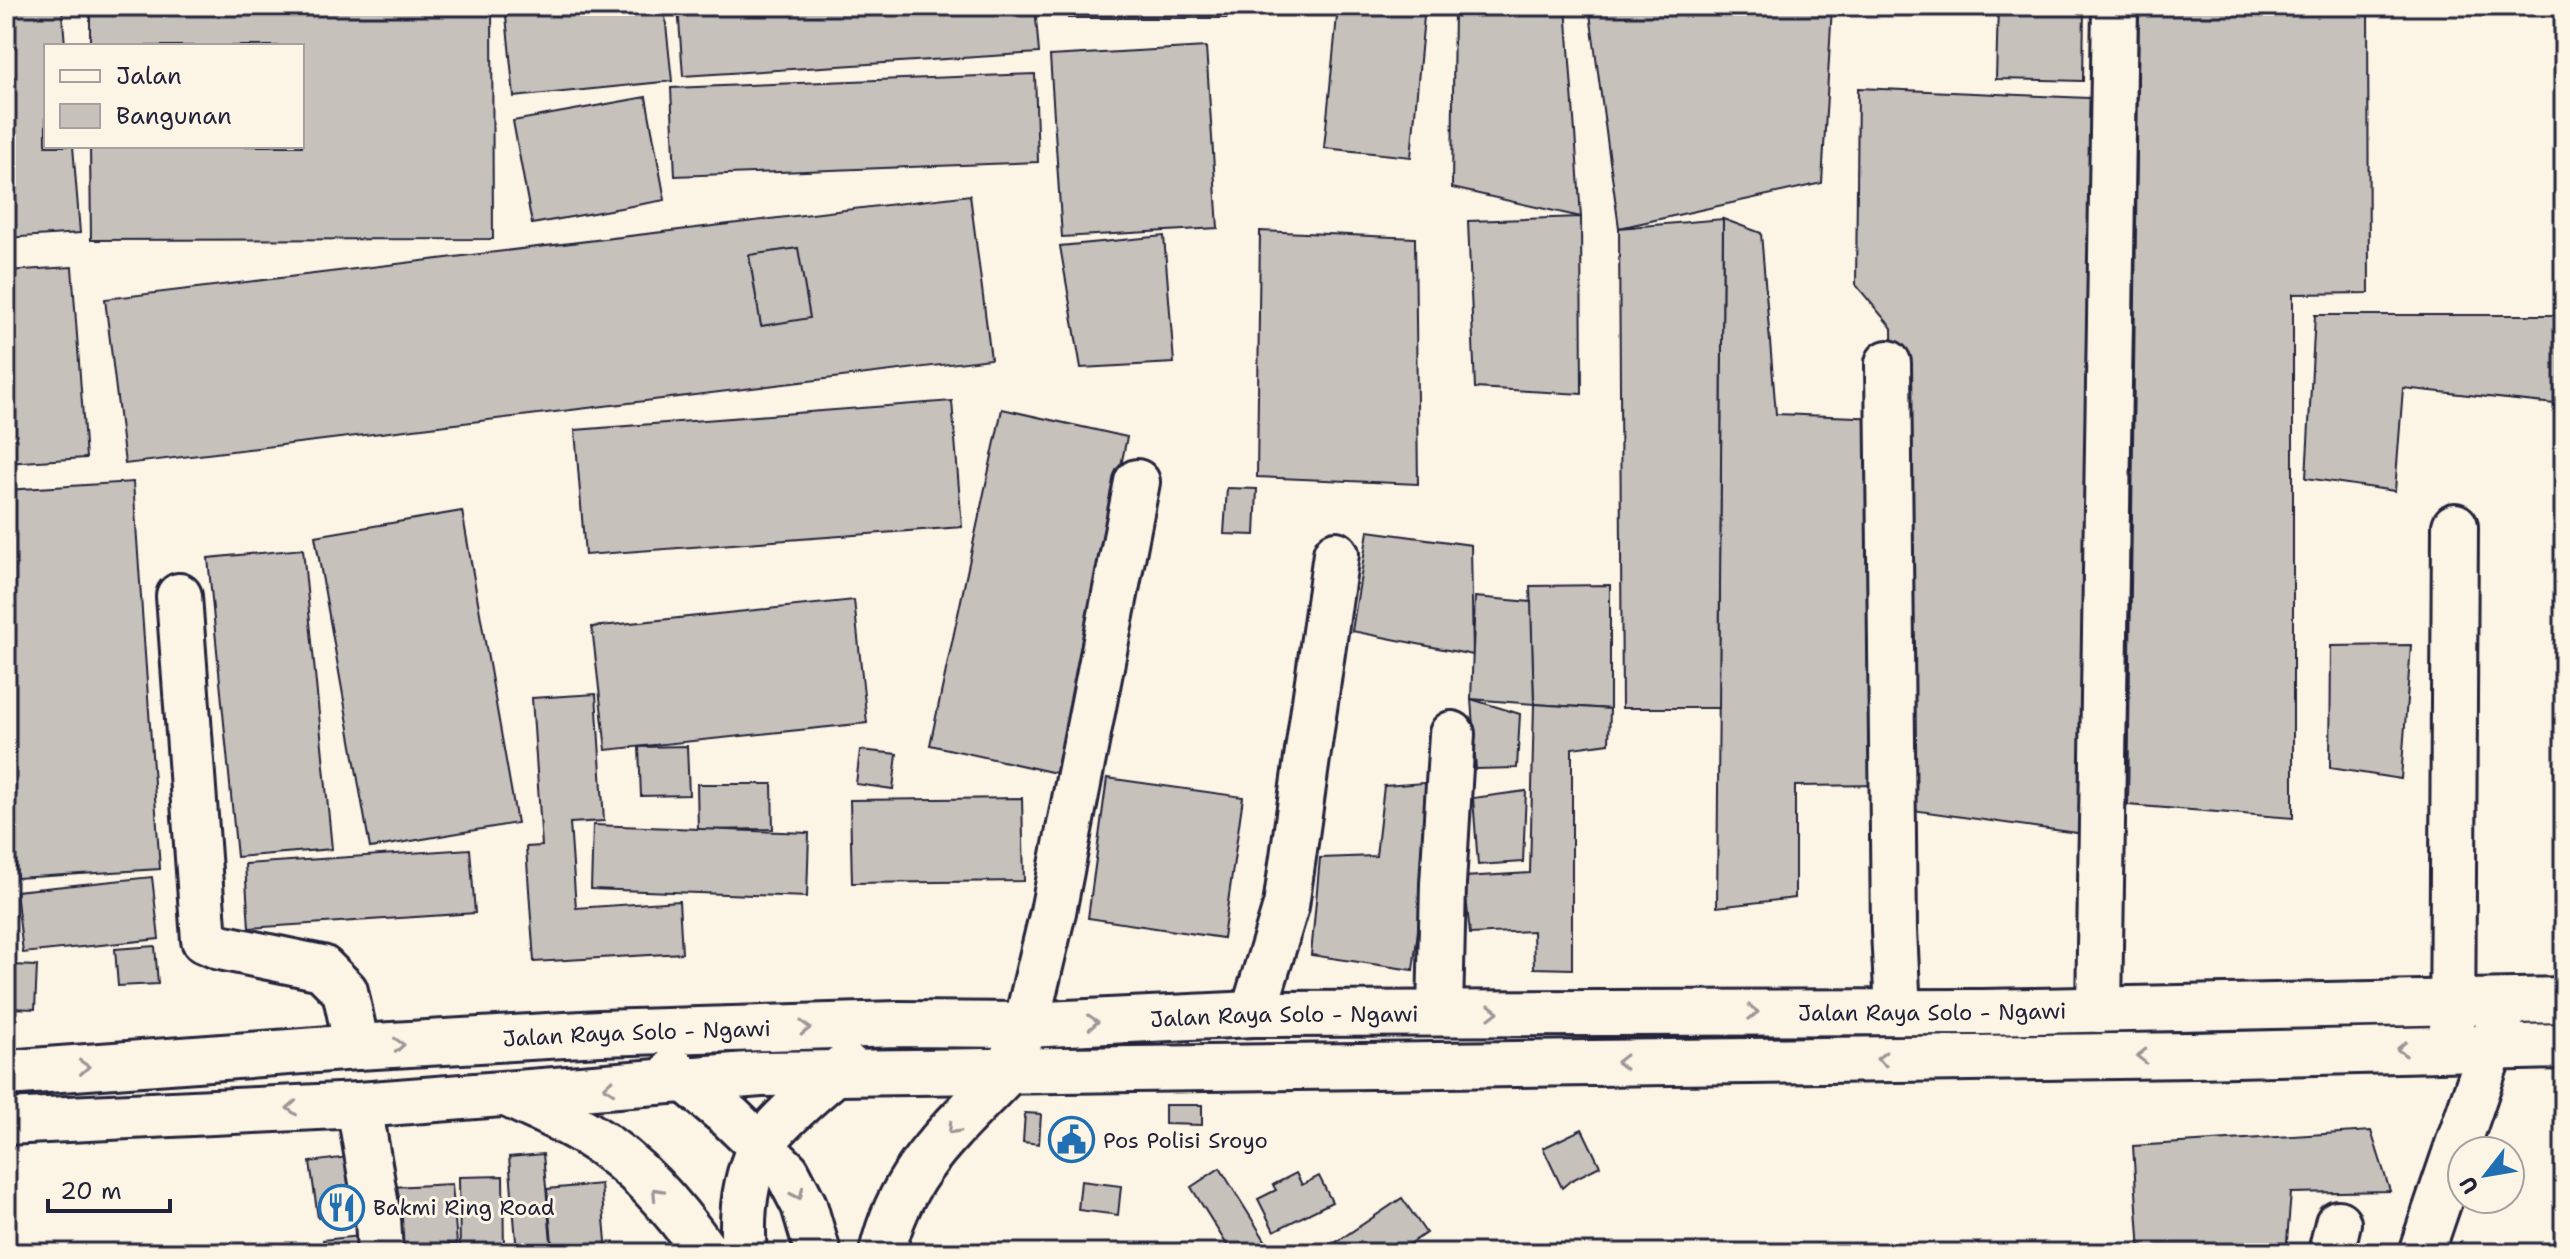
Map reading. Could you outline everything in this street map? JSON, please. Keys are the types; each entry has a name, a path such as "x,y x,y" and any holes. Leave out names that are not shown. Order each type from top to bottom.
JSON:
{"main road":[{"path":"2099,1010 2115,6"},
{"path":"1888,363 1894,930 1898,1012"},
{"path":"882,1253 888,1229 912,1175 939,1142 1007,1072 1026,1025 1053,912 1137,482"},
{"path":"2455,526 2452,1002 2473,1047"},
{"path":"1253,1014 1286,906 1336,554"},
{"path":"179,596 204,940 220,947 322,968 345,991 357,1047"},
{"path":"1440,1012 1443,884 1452,734"},
{"name":"Jalan Raya Solo - Ngawi","path":"6,1073 615,1032 898,1024 1026,1025 1253,1014 2099,1010 2564,1000"},
{"path":"2421,1253 2473,1047 2506,1003"},
{"path":"744,1253 741,1224 746,1192 761,1146 835,1072 898,1024"},
{"path":"615,1032 659,1057 787,1172 804,1205 818,1253"},
{"name":"Jalan Raya Solo - Ngawi","path":"6,1122 359,1105 761,1074 2195,1055 2564,1046"},
{"path":"509,1095 588,1135 639,1173 683,1221 706,1253"},
{"path":"359,1105 378,1218 380,1253"}],"building":[{"path":"6,6 62,6 65,44 44,44 44,148 73,148 80,233 6,238"},
{"path":"90,6 492,6 493,239 91,240 90,148 304,148 304,44 90,44"},
{"path":"505,6 664,6 672,81 514,97"},
{"path":"678,6 1035,6 1039,53 683,76"},
{"path":"1067,6 1225,6 1227,18 1068,18"},
{"path":"1338,6 1425,6 1411,157 1324,148"},
{"path":"1454,6 1566,6 1581,217 1452,188"},
{"path":"1589,6 1832,6 1822,183 1619,228"},
{"path":"1998,6 2084,6 2083,81 1996,79"},
{"path":"2139,6 2368,6 2369,293 2293,294 2293,818 2128,805"},
{"path":"1206,47 1218,228 1062,237 1050,56"},
{"path":"1035,74 1038,162 675,176 671,88"},
{"path":"1858,88 2112,99 2099,836 1898,808 1892,328 1856,285"},
{"path":"646,97 665,200 532,224 513,121"},
{"path":"970,195 991,359 125,464 105,299"},
{"path":"1581,217 1582,394 1475,388 1468,221"},
{"path":"1723,219 1761,233 1776,414 1884,418 1885,785 1795,786 1795,898 1717,907"},
{"path":"1723,219 1719,708 1622,708 1619,228"},
{"path":"1260,231 1415,238 1418,484 1257,477"},
{"path":"1164,236 1174,363 1081,368 1060,246"},
{"path":"798,248 810,318 761,326 749,255"},
{"path":"72,267 86,458 6,463 6,271"},
{"path":"2315,315 2564,315 2564,405 2403,388 2395,491 2306,478"},
{"path":"952,401 962,527 585,555 575,430"},
{"path":"1002,409 1127,437 1056,773 930,745"},
{"path":"133,482 160,869 17,878 6,733 6,490"},
{"path":"1227,488 1257,489 1255,535 1224,534"},
{"path":"462,511 517,823 370,848 315,536"},
{"path":"1368,531 1471,545 1473,655 1352,631"},
{"path":"303,549 332,849 237,857 208,558"},
{"path":"1610,585 1610,709 1534,704 1530,586"},
{"path":"1475,597 1531,602 1534,704 1471,699"},
{"path":"854,600 867,723 606,750 592,627"},
{"path":"2411,645 2401,779 2330,768 2331,646"},
{"path":"596,694 604,821 570,823 576,908 679,901 682,953 534,962 526,847 542,846 532,698"},
{"path":"1471,699 1520,714 1517,768 1476,769"},
{"path":"1534,704 1610,709 1609,743 1572,748 1572,969 1534,968 1533,931 1470,934 1464,877 1530,873"},
{"path":"687,746 689,795 641,796 639,747"},
{"path":"860,750 897,754 893,789 856,784"},
{"path":"1107,778 1243,797 1223,938 1088,918"},
{"path":"1437,782 1413,970 1311,955 1320,858 1376,856 1384,786"},
{"path":"697,784 772,784 773,829 698,830"},
{"path":"1526,791 1523,862 1478,865 1473,798"},
{"path":"1022,798 1024,881 852,883 850,800"},
{"path":"593,825 809,833 807,897 591,889"},
{"path":"470,849 475,913 249,928 245,864"},
{"path":"152,877 159,939 23,953 16,891"},
{"path":"155,946 158,984 118,986 115,949"},
{"path":"11,965 37,966 35,1009 10,1008"},
{"path":"1165,1105 1202,1105 1202,1125 1165,1124"},
{"path":"1025,1113 1041,1114 1039,1144 1023,1142"},
{"path":"1582,1129 1600,1166 1562,1188 1543,1148"},
{"path":"2371,1131 2390,1191 2291,1193 2286,1253 2140,1253 2133,1146"},
{"path":"543,1154 552,1253 517,1253 509,1157"},
{"path":"355,1156 362,1214 318,1218 310,1162"},
{"path":"1220,1168 1273,1253 1232,1253 1191,1187"},
{"path":"1296,1173 1302,1185 1319,1176 1332,1202 1274,1231 1258,1199 1276,1190 1273,1185"},
{"path":"503,1176 504,1253 460,1253 459,1177"},
{"path":"1081,1181 1121,1186 1118,1215 1078,1210"},
{"path":"452,1184 457,1244 395,1247 391,1187"},
{"path":"601,1184 607,1253 553,1253 547,1189"},
{"path":"1402,1198 1426,1233 1396,1253 1320,1253"},
{"path":"360,1236 362,1253 324,1253 323,1240"}],"place":[{"name":"Pos Polisi Sroyo","path":"1072,1140"},
{"name":"Bakmi Ring Road","path":"342,1207"}]}
